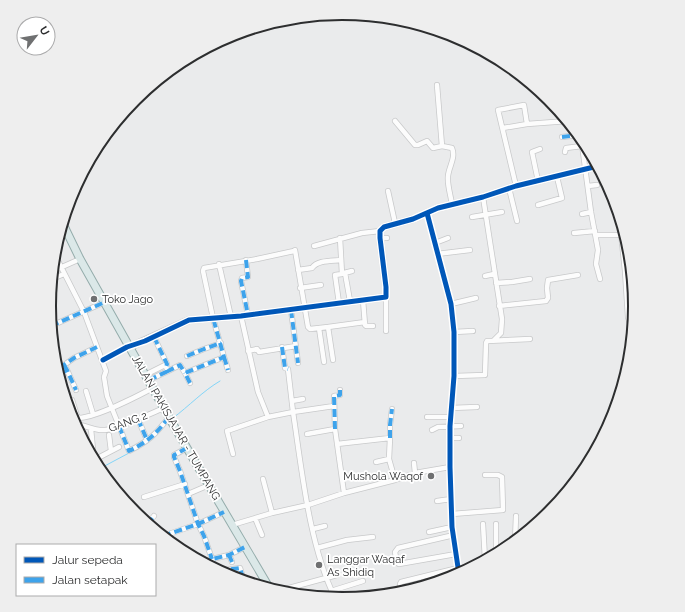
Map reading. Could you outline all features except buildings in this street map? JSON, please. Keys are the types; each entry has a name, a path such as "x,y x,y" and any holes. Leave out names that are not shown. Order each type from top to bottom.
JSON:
{"main road":[{"name":"JALAN PAKISJAJAR - TUMPANG","path":"66,231 80,259 164,408 265,581"}],"street":[{"path":"437,85 442,146"},
{"path":"516,186 498,112 500,109 524,105 527,124"},
{"path":"395,121 415,145 427,141 433,148 442,146 451,147 453,149 452,161 448,176 452,205"},
{"path":"502,128 527,124 561,121"},
{"path":"562,137 572,136"},
{"path":"565,152 566,148 579,146"},
{"path":"538,181 532,152 540,149"},
{"path":"583,152 598,250 596,264 600,279"},
{"path":"314,246 362,233 380,231 384,227 427,215 452,205 509,188 593,168"},
{"path":"538,205 562,198 557,177"},
{"path":"588,186 596,185"},
{"path":"509,188 517,221"},
{"path":"388,191 395,224"},
{"path":"483,197 502,330 494,340"},
{"path":"472,217 502,212"},
{"path":"582,214 591,212"},
{"path":"427,215 450,304 454,332 454,376 450,417 450,467 452,527 458,568"},
{"path":"380,231 383,238 386,287 386,331"},
{"path":"574,233 620,235"},
{"path":"340,238 341,260 350,301"},
{"path":"435,243 448,238"},
{"path":"622,247 628,317"},
{"path":"228,370 213,318 203,269 206,266 295,250 300,288 309,329 365,322"},
{"path":"437,254 470,250"},
{"path":"61,268 80,259"},
{"path":"246,260 248,277 242,278 241,281 248,351 258,392 268,417"},
{"path":"298,270 312,268 314,264 322,262 341,260"},
{"path":"219,264 231,316"},
{"path":"60,265 91,326 106,371 104,384 111,407 129,451 159,431 170,418"},
{"path":"339,303 335,275 352,272"},
{"path":"58,276 64,274"},
{"path":"485,276 494,274"},
{"path":"499,306 546,301 548,298 548,280 578,275"},
{"path":"496,283 512,282 530,278"},
{"path":"300,288 321,285"},
{"path":"103,360 127,347 154,337 189,320 291,310 386,297"},
{"path":"450,304 476,298"},
{"path":"363,300 366,326 373,326"},
{"path":"57,323 105,302"},
{"path":"291,310 298,363"},
{"path":"328,327 333,360"},
{"path":"319,328 324,362"},
{"path":"454,332 474,331"},
{"path":"154,337 167,364 166,367 168,371"},
{"path":"454,376 485,375 486,343 488,341 530,339"},
{"path":"187,356 221,343"},
{"path":"248,351 257,349 259,352 282,347 296,346"},
{"path":"76,390 64,364 97,347"},
{"path":"282,347 285,368 288,369 293,412 308,505 317,548 326,577 331,591 363,581"},
{"path":"185,373 224,357"},
{"path":"147,378 167,364"},
{"path":"147,378 180,365 190,383"},
{"path":"79,418 111,407 153,388"},
{"path":"340,390 340,395 334,396 334,406 335,429 344,493"},
{"path":"86,391 93,414"},
{"path":"292,401 304,399"},
{"path":"233,454 227,431 268,417 334,406"},
{"path":"451,408 477,407"},
{"name":"GANG 2","path":"83,425 88,426 91,429 105,430 138,419 164,408"},
{"path":"392,409 389,459 396,480"},
{"path":"427,417 450,417"},
{"path":"138,419 147,440"},
{"path":"432,430 437,427 461,426"},
{"path":"91,429 92,444"},
{"path":"307,434 335,429"},
{"path":"108,436 111,451"},
{"path":"337,444 390,438"},
{"path":"450,438 459,438"},
{"path":"100,457 119,447"},
{"path":"187,448 173,456 185,484 198,524 212,559 229,555 245,548"},
{"path":"376,462 389,459"},
{"path":"414,463 415,473"},
{"path":"232,525 272,513 308,505 344,493 396,480 415,473 450,467"},
{"path":"452,514 503,510 502,477 498,475 486,475"},
{"path":"263,479 272,513"},
{"path":"144,497 185,484"},
{"path":"188,494 209,485"},
{"path":"437,501 451,499"},
{"path":"169,534 198,524 224,512"},
{"path":"516,516 516,534"},
{"path":"255,518 262,535"},
{"path":"484,524 485,554"},
{"path":"496,524 496,547"},
{"path":"313,529 326,526"},
{"path":"429,532 452,527"},
{"path":"454,535 396,548 395,552 397,563 399,564 456,554"},
{"path":"317,548 346,540 373,536"},
{"path":"229,555 232,562"},
{"path":"231,569 240,568 242,573"},
{"path":"401,586 401,582 455,569"},
{"path":"290,588 337,575"}],"waterway":[{"path":"173,418 220,381"},
{"path":"105,466 129,453"}],"marked path":[{"path":"562,137 572,136"},
{"path":"246,260 248,277 242,278 241,281 248,315"},
{"path":"57,323 105,302"},
{"path":"291,310 298,363"},
{"path":"190,383 185,373 224,357 213,318"},
{"path":"154,337 167,364 166,367 168,371 180,365 185,373"},
{"path":"187,356 221,343"},
{"path":"67,370 64,365 74,358 97,347"},
{"path":"282,347 285,368 288,369"},
{"path":"224,357 228,370"},
{"path":"64,372 67,370 76,390"},
{"path":"149,380 168,371"},
{"path":"335,429 334,396 340,395 340,390"},
{"path":"390,438 392,409"},
{"path":"119,426 129,451 152,437 169,417"},
{"path":"138,419 147,440"},
{"path":"187,448 174,455 174,457 212,559"},
{"path":"169,534 198,524 224,512"},
{"path":"210,560 229,555 245,547"},
{"path":"229,555 232,562"},
{"path":"231,569 240,568 242,573"}],"cycle path":[{"path":"103,360 127,347 145,341 189,320 241,316 386,297 380,238 380,231 384,227 413,219 438,208 483,197 516,186 592,167"},
{"path":"427,213 451,304 454,332 454,376 450,426 450,467 452,527 458,568"}],"place":[{"name":"Toko Jago","path":"94,299"},
{"name":"Mushola Waqof","path":"431,476"},
{"name":"Langgar Waqaf As Shidiq","path":"319,565"}]}
